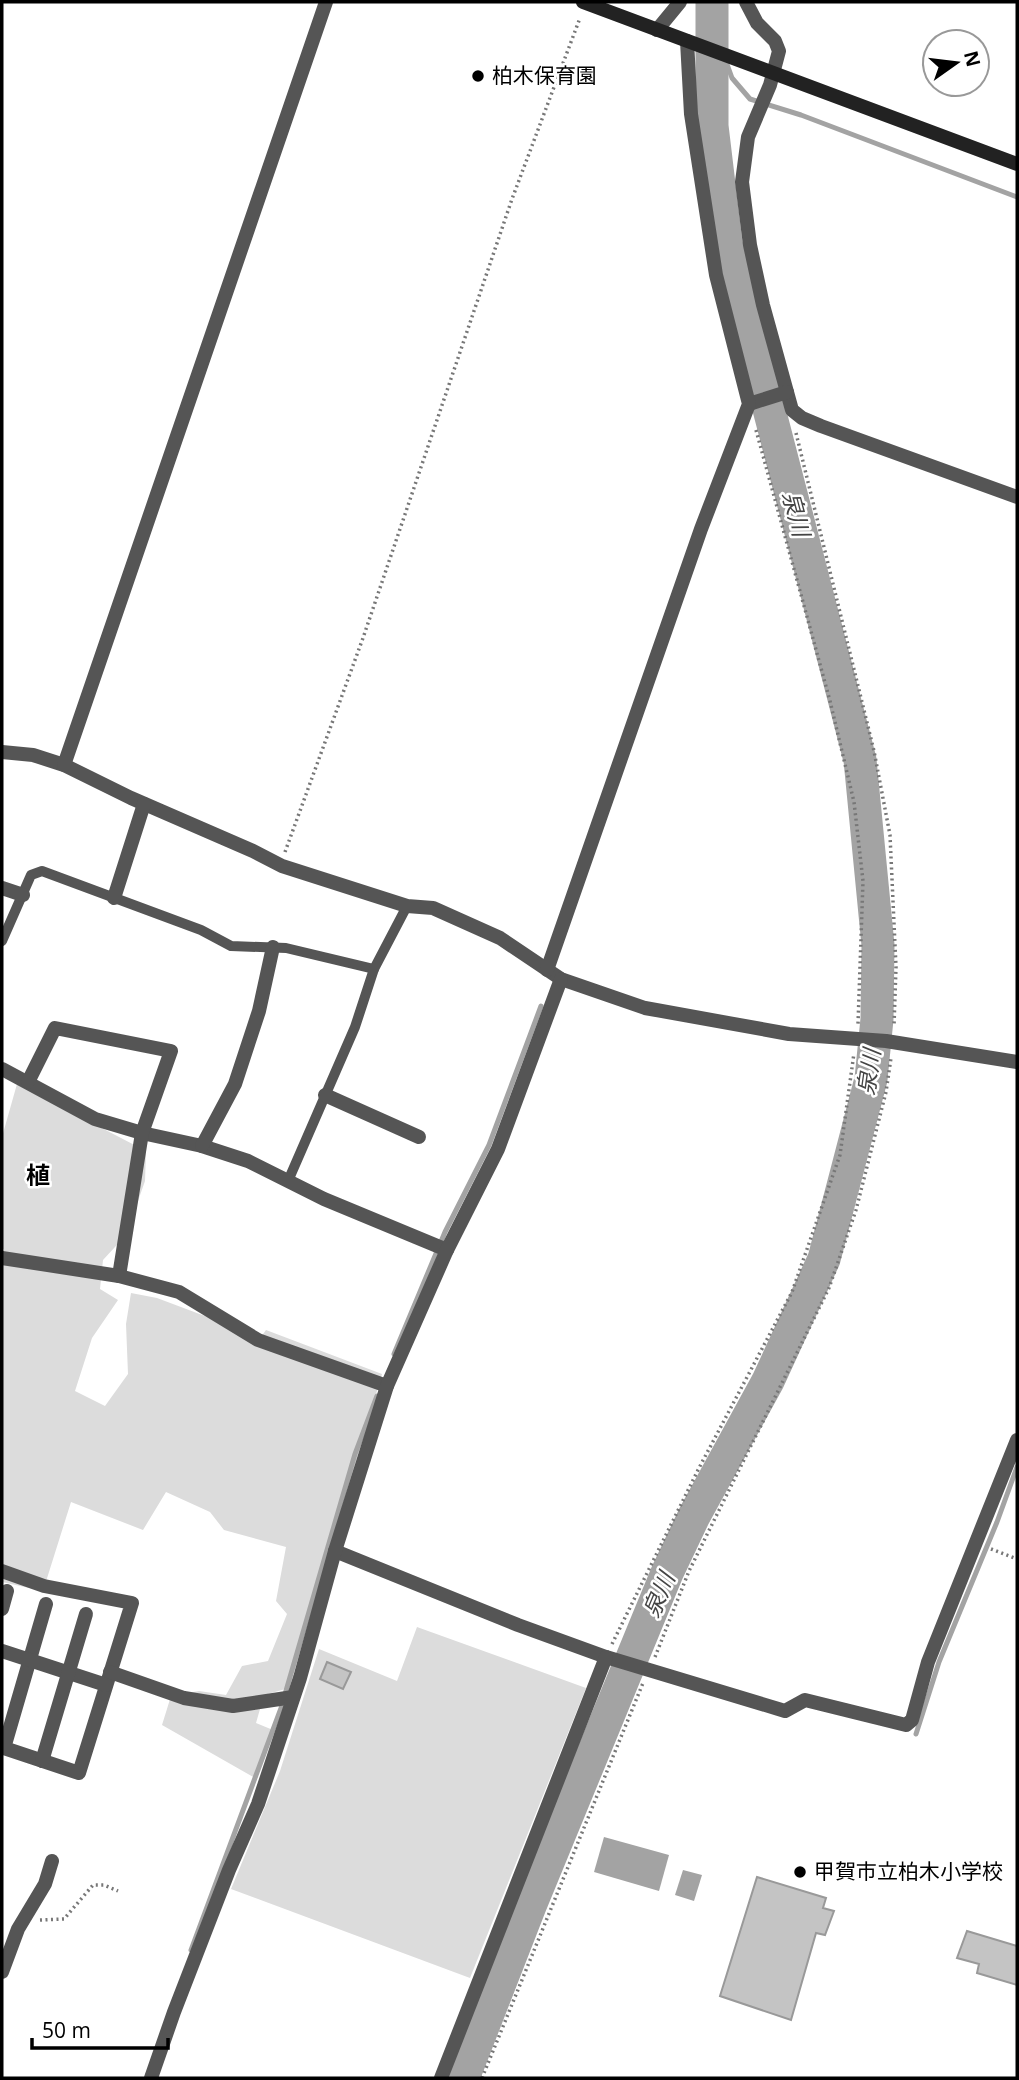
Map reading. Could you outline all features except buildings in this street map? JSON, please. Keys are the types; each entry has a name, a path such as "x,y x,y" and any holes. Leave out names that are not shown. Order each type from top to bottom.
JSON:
{"street":[{"path":"64,765 326,2"},
{"path":"584,2 1017,164"},
{"path":"657,30 680,2"},
{"path":"747,2 757,23 775,41 779,51 774,74 748,137 742,182 750,245 763,305 783,393 792,410 802,418 821,426 1017,497"},
{"path":"547,970 701,529 752,402 716,275 691,114 692,43"},
{"path":"752,402 783,393"},
{"path":"2,752 33,755 64,765 282,866 407,906 433,908 487,933 561,979 645,1008 789,1034 890,1042 1017,1062"},
{"path":"114,898 144,804"},
{"path":"2,888 23,895"},
{"path":"202,1146 235,1084 259,1011 273,947"},
{"path":"151,2078 229,1870 258,1804 387,1386 447,1250 498,1149 561,979"},
{"path":"28,1082 55,1028 171,1051 142,1133 119,1276"},
{"path":"2,1069 95,1119 202,1146 248,1161 324,1199 447,1250"},
{"path":"325,1095 419,1137"},
{"path":"2,1258 119,1276 179,1292 258,1339 387,1386"},
{"path":"335,1551 518,1625 613,1658 785,1711 806,1700 906,1725 912,1720 928,1662 1017,1440"},
{"path":"2,1571 44,1586 132,1603 79,1773 5,1748 6,1724 30,1660 46,1604"},
{"path":"2,1609 7,1591"},
{"path":"42,1761 86,1614"},
{"path":"2,1651 68,1673 233,1706 293,1697"},
{"path":"441,2078 613,1658"},
{"path":"2,1972 18,1929 45,1884 52,1861"}],"lane":[{"path":"2,941 31,875 42,871 201,930 232,946 273,947 374,969"},
{"path":"288,1181 355,1027 374,969 407,906"}],"path":[{"path":"282,866 287,844 363,638 512,199 584,2"},
{"path":"613,1658 699,1468 792,1292 840,1155 859,1039 863,881 854,802 752,402"},
{"path":"482,2078 646,1668 662,1643 689,1571 829,1288 856,1210 886,1093 896,967 890,835 871,738 792,410"},
{"path":"976,1543 1017,1559"},
{"path":"24,1919 64,1919 93,1885 104,1885 118,1891"}],"shaded area":[{"path":"17,1084 146,1151 145,1181 126,1235 103,1260 100,1289 118,1300 92,1338 75,1391 105,1406 128,1374 126,1324 131,1293 157,1298 261,1337 266,1330 382,1374 289,1688 264,1695 256,1723 273,1730 255,1778 162,1725 171,1696 199,1691 226,1695 242,1666 268,1661 287,1614 276,1601 286,1547 224,1530 210,1512 166,1492 143,1530 71,1502 43,1591 2,1582 2,1137"},
{"path":"417,1627 586,1688 470,1978 231,1889 280,1771 319,1649 397,1681"},
{"path":"604,1837 669,1855 659,1891 594,1872"},
{"path":"683,1870 702,1875 694,1901 675,1895"}],"waterway":[{"name":"泉川","path":"463,2078 530,1906 667,1573 694,1516 768,1381 824,1259 871,1079 877,1019 878,945 860,760 726,243 712,126 712,2"},
{"path":"712,23 732,78 750,99 801,115 1017,197"},
{"path":"394,1354 445,1232 489,1145 541,1006"},
{"path":"191,1950 281,1708 355,1454 377,1396"},
{"path":"916,1734 939,1662 1017,1467"}],"place":[{"name":"柏木保育園","path":"478,76"},
{"name":"甲賀市立柏木小学校","path":"800,1872"}],"district":[{"name":"植","path":"38,1176"}]}
